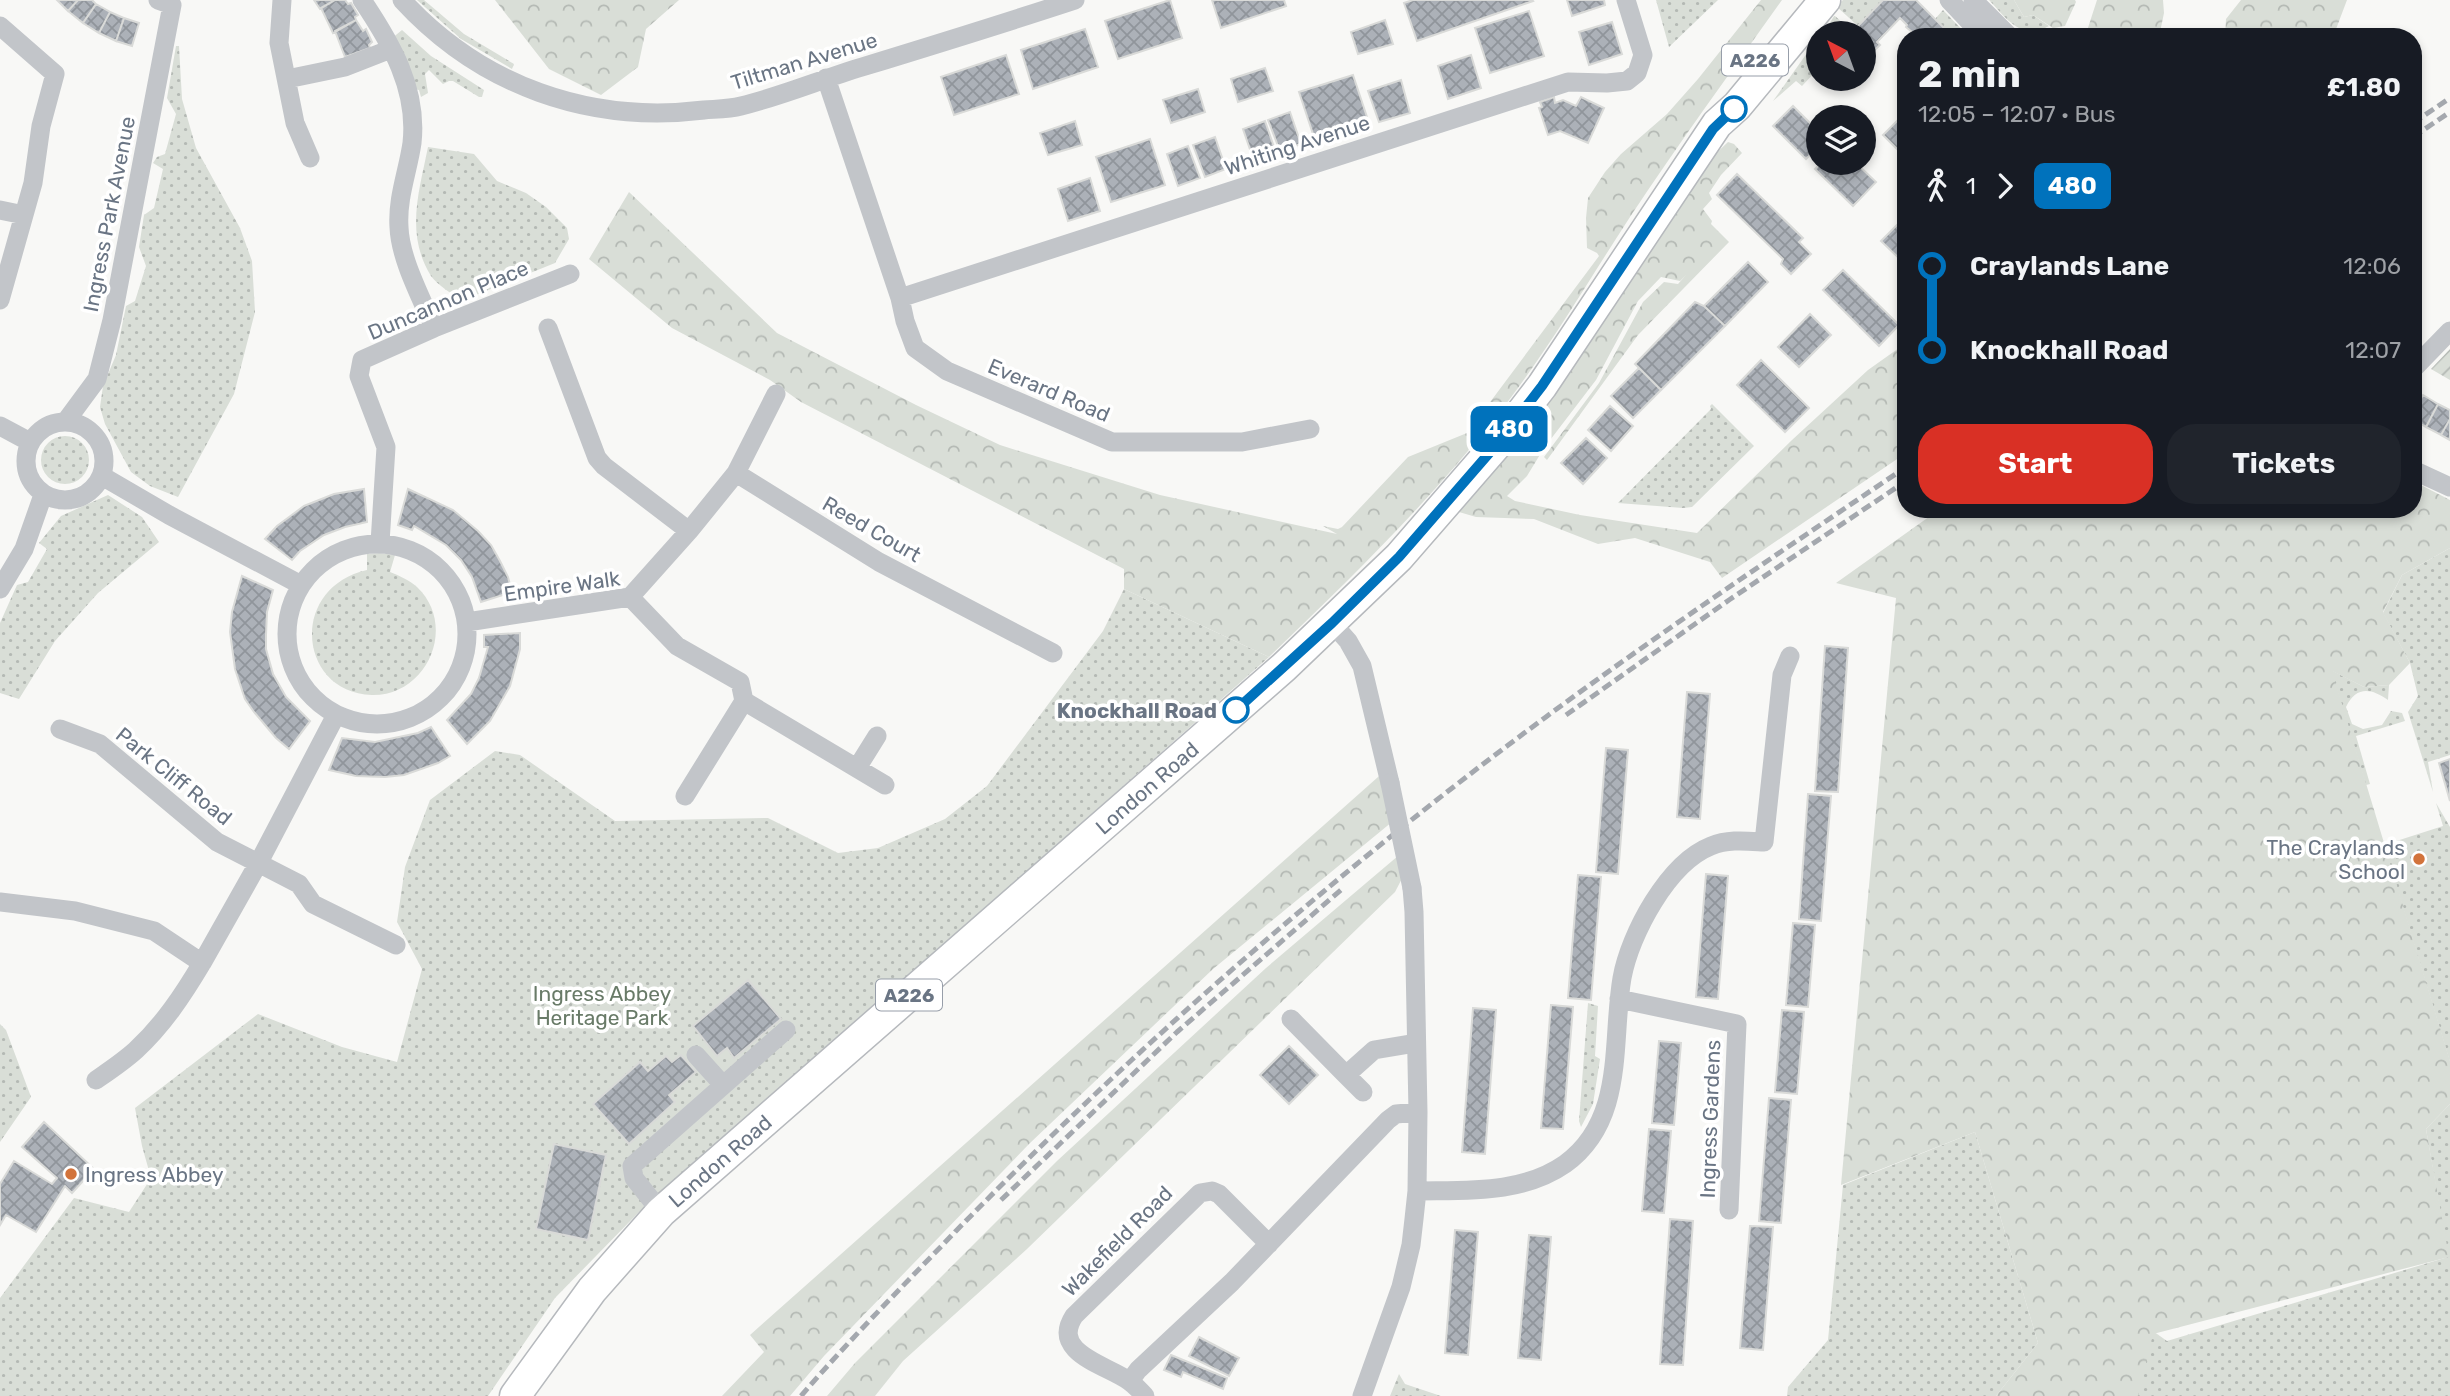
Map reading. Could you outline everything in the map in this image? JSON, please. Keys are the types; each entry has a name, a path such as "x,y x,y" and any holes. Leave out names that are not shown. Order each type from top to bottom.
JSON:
{"main road":[{"name":"London Road","path":"514,1396 592,1290 661,1212 1236,710 1332,623 1399,557 1498,443 1542,386 1717,124 1729,97 1799,0"},
{"name":"London Road","path":"1717,124 1737,106 1825,0"}],"street":[{"path":"282,0 279,43 295,123 310,158"},
{"path":"362,0 381,28 406,76 412,110 412,143 402,182 398,228 410,272 434,328"},
{"name":"Tiltman Avenue","path":"402,0 441,38 487,69 512,81 564,101 612,112 644,115 740,106 1076,0"},
{"name":"Whiting Avenue","path":"900,298 1568,82 1626,81 1637,73 1643,55 1626,0"},
{"path":"1949,0 1975,28"},
{"name":"Ingress Park Avenue","path":"30,442 45,427 66,421 97,379 112,320 165,2"},
{"path":"1977,3 1988,28"},
{"path":"1977,3 2001,28"},
{"path":"0,26 55,74 41,126 33,183 0,300"},
{"path":"287,79 345,67 391,49"},
{"name":"Everard Road","path":"826,78 915,348 947,371 1112,442 1242,442 1310,429"},
{"path":"0,210 24,215"},
{"name":"Duncannon Place","path":"380,543 387,452 382,432 359,376 362,360 570,274"},
{"path":"548,328 598,460 689,531"},
{"path":"2422,360 2450,331"},
{"path":"630,597 736,473 776,394"},
{"path":"0,426 30,442 25,465 34,487 43,495 65,501 87,494 102,476 104,464 98,439 90,430 66,421"},
{"name":"Reed Court","path":"736,473 879,562 1053,653"},
{"path":"2422,474 2450,487"},
{"path":"102,476 169,515 301,584"},
{"path":"0,589 24,548 43,495"},
{"path":"380,543 413,551 439,568 458,592 467,622 466,650 457,676 440,699 418,715 391,724 363,724 336,715 314,699 297,678 288,652 287,625 294,598 301,584 324,561 342,551 362,545 380,543"},
{"name":"Empire Walk","path":"467,622 630,597 677,646 740,682 744,701 885,785"},
{"path":"1332,623 1348,641 1362,666 1390,783 1415,912 1417,1191 1406,1270 1388,1329 1362,1396"},
{"path":"1417,1191 1513,1186 1545,1176 1574,1157 1598,1127 1610,1098 1619,999 1626,962 1638,931 1677,871 1695,854 1719,843 1764,842 1782,675 1790,656"},
{"path":"685,796 744,701"},
{"path":"96,1080 135,1051 175,1006 259,862 336,715"},
{"name":"Park Cliff Road","path":"60,729 100,744 217,842 299,884 313,904 396,946"},
{"path":"858,768 877,736"},
{"path":"0,902 75,911 154,931 202,963"},
{"name":"Ingress Gardens","path":"1619,999 1737,1024 1729,1210"},
{"path":"1291,1019 1363,1092"},
{"path":"661,1212 634,1178 632,1166 786,1030"},
{"path":"1346,1074 1374,1050 1416,1043"},
{"path":"695,1055 723,1085"},
{"path":"1130,1381 1138,1370 1269,1244 1388,1120 1396,1114 1418,1112"},
{"name":"Wakefield Road","path":"1145,1396 1130,1381 1080,1354 1071,1344 1069,1329 1072,1318 1203,1192 1215,1192 1222,1196 1269,1244"}],"green space":[{"path":"417,0 424,0 464,34 514,64 512,69 461,39"},
{"path":"495,0 679,0 646,29 638,67 601,95 549,69"},
{"path":"1656,0 1718,0 1669,47"},
{"path":"1761,0 1782,0 1649,189 1510,399 1412,514 1269,657 1124,589 1124,569 801,402 770,380 672,328 589,259 629,192 777,333 916,405 1000,445 1160,495 1337,534 1323,526 1338,529 1342,527 1408,457 1467,433 1599,256 1587,248 1586,218 1588,198 1605,172 1621,154 1667,114"},
{"path":"1843,0 1883,0 1863,21 1852,21 1836,6"},
{"path":"1989,0 2014,0 2024,17 2033,15 2049,26 2020,28"},
{"path":"2014,0 2076,2 2065,26 2053,28 2033,15 2024,17"},
{"path":"2097,0 2163,0 2161,28 2088,28"},
{"path":"2241,0 2347,0 2336,28 2226,28 2226,19"},
{"path":"1943,10 1960,28 1944,28 1935,19"},
{"path":"402,30 431,56 484,90 482,97 453,81 443,84 429,70 425,74 428,93 421,97 419,90 414,89 391,39"},
{"path":"176,46 179,46 182,99 196,148 240,228 252,261 255,312 234,394 178,497 150,486 131,472 105,424 100,407 103,386 116,355 126,306 135,301 146,266 139,247 144,215 154,208 163,169 153,163 157,157 165,154 176,114 167,98"},
{"path":"1806,54 1806,82 1802,86 1796,81 1773,101"},
{"path":"1728,142 1734,144 1742,153 1721,175 1709,193 1712,199 1703,209 1712,221 1711,224 1729,242 1638,335 1547,460 1544,457 1599,383 1643,302 1664,282 1678,284 1686,275 1680,281 1661,277 1638,301 1596,380 1544,448 1527,476 1507,496 1515,501 1580,515 1697,533 1868,370 1897,349 1897,459 1722,578 1710,562 1635,538 1598,544 1534,519 1476,517 1459,512 1518,440 1708,161"},
{"path":"428,147 474,154 497,181 526,193 546,207 567,228 569,239 555,263 461,301 437,283 423,260 416,229 418,197"},
{"path":"2450,349 2450,380 2431,369"},
{"path":"1712,404 1754,446 1692,507 1618,503 1711,409"},
{"path":"65,436 82,443 89,460 82,477 65,484 48,477 41,460 48,443"},
{"path":"2422,486 2450,500 2450,548 2402,575 2383,612 2410,663 2389,685 2364,687 2332,671 2450,1061 2450,1104 2426,1129 2449,1257 2153,1334 2138,1396 1996,1396 2038,1343 1975,1132 1841,1185 1896,598 1836,583 1927,518 2422,518"},
{"path":"108,495 142,517 159,542 98,593 55,641 19,699 0,693 0,623 17,585 28,582 47,549 39,543 61,516"},
{"path":"2450,548 2450,755 2428,762 2433,792 2408,712 2418,696 2410,663 2383,613 2402,575"},
{"path":"367,554 395,555 390,572 417,587 429,603 435,620 435,639 421,672 408,684 391,692 372,695 347,690 329,677 317,659 312,638 314,617 324,597 341,580 367,570"},
{"name":"Ingress Abbey Heritage Park","path":"1124,589 1269,657 808,1065 746,1124 639,1212 555,1298 488,1396 0,1396 0,1298 74,1198 129,1212 151,1178 135,1108 258,1014 342,1047 397,1062 422,969 397,922 405,867 430,800 495,751 520,755 615,821 768,818 838,853 878,848 945,819 987,786 1103,631"},
{"path":"2331,670 2364,687 2389,685 2388,700 2370,691 2354,695 2346,707 2352,724 2363,729 2382,725 2391,711 2402,713 2405,721 2356,736 2370,784 2366,785"},
{"path":"1387,769 1398,817 1213,969 1029,1144 824,1356 790,1396 722,1396 764,1352 750,1335"},
{"path":"2436,803 2450,827 2450,1062 2384,845 2443,826"},
{"path":"1405,850 1408,867 1395,892 1027,1249 903,1361 875,1396 827,1396 855,1363 1057,1161 1266,968"},
{"path":"1588,1003 1598,1006 1595,1056 1600,1059 1593,1104 1581,1127 1579,1121"},
{"path":"0,1024 6,1030 31,1097 0,1142"},
{"path":"2450,1104 2450,1396 2134,1396 2143,1324 2167,1341 2448,1257 2426,1129"},
{"path":"1975,1132 2038,1343 1996,1396 1787,1396 1788,1387 1828,1340 1843,1185"},
{"path":"1399,1374 1405,1384 1441,1396 1390,1396"}],"building":[{"path":"57,0 78,0 68,11"},
{"path":"78,0 92,0 96,4 83,23 68,11"},
{"path":"314,0 335,0 320,9"},
{"path":"335,0 351,3 358,15 356,20 333,33 321,8"},
{"path":"1170,0 1182,38 1118,59 1105,21"},
{"path":"1212,0 1284,0 1286,6 1221,28"},
{"path":"1413,0 1533,1 1417,41 1404,3"},
{"path":"1567,0 1604,0 1605,5 1572,16"},
{"path":"1883,0 1916,0 1944,28 1907,28 1900,18 1877,42 1880,45 1876,49 1876,21 1863,21"},
{"path":"96,4 110,12 99,33 83,23"},
{"path":"1529,11 1544,56 1490,73 1475,28"},
{"path":"110,12 124,18 116,41 99,33"},
{"path":"124,18 139,23 132,46 116,41"},
{"path":"356,20 363,31 366,29 372,42 370,48 345,57 335,31"},
{"path":"1385,20 1393,44 1358,54 1351,32"},
{"path":"1612,22 1622,54 1589,65 1579,32"},
{"path":"1085,29 1098,67 1033,89 1021,50"},
{"path":"1006,55 1019,94 954,115 941,77"},
{"path":"1471,55 1481,88 1448,99 1438,66"},
{"path":"1265,68 1273,91 1238,102 1231,79"},
{"path":"1353,75 1368,120 1314,137 1299,92"},
{"path":"1401,80 1410,113 1379,122 1368,91"},
{"path":"1198,89 1205,112 1171,123 1163,100"},
{"path":"1554,97 1555,103 1563,100 1576,106 1581,97 1604,108 1588,143 1560,131 1548,135 1539,108 1542,107 1540,102"},
{"path":"1793,106 1806,119 1806,159 1773,126"},
{"path":"1290,112 1301,144 1280,151 1268,120"},
{"path":"1075,121 1082,145 1048,155 1040,133"},
{"path":"1265,121 1276,153 1254,161 1243,129"},
{"path":"1897,121 1897,149 1883,135"},
{"path":"1215,137 1226,169 1205,177 1193,145"},
{"path":"1150,139 1165,185 1111,202 1096,157"},
{"path":"1188,146 1200,178 1178,186 1167,154"},
{"path":"1737,174 1803,238 1799,242 1811,254 1791,274 1781,264 1783,259 1717,195"},
{"path":"1821,175 1869,175 1876,182 1853,206"},
{"path":"1090,178 1100,211 1068,221 1058,189"},
{"path":"1897,225 1897,256 1881,241"},
{"path":"1748,262 1768,282 1725,326 1704,306"},
{"path":"1843,270 1897,323 1897,327 1879,346 1823,290"},
{"path":"1695,302 1704,306 1725,326 1661,390 1635,364"},
{"path":"1810,314 1831,335 1799,367 1778,347"},
{"path":"1761,360 1809,408 1785,432 1737,385"},
{"path":"1639,368 1661,390 1633,418 1611,396"},
{"path":"2422,397 2438,404 2426,427 2422,425"},
{"path":"2438,404 2450,410 2450,419 2441,435 2426,427"},
{"path":"1610,406 1633,426 1611,451 1588,430"},
{"path":"2450,419 2450,440 2441,435"},
{"path":"1586,438 1607,458 1583,484 1561,463"},
{"path":"364,489 367,522 324,535 300,551 292,560 265,539 277,526 304,506 334,494"},
{"path":"408,489 453,510 478,531 491,545 500,561 512,592 481,602 472,577 461,560 446,545 414,526 412,530 398,525"},
{"path":"242,576 273,590 267,612 266,649 273,674 286,697 310,721 289,749 276,738 245,699 235,669 230,632 232,612"},
{"path":"520,633 520,649 510,686 490,721 467,744 447,720 471,694 479,678 488,647 484,647 484,635"},
{"path":"1825,646 1848,648 1838,792 1815,791"},
{"path":"1687,692 1710,694 1700,819 1677,817"},
{"path":"431,727 450,756 438,763 404,775 385,777 356,776 329,770 342,738 375,742 418,733"},
{"path":"1606,748 1628,750 1618,874 1596,872"},
{"path":"2450,759 2450,801 2439,763"},
{"path":"1808,794 1831,796 1821,921 1799,919"},
{"path":"1706,874 1728,876 1718,999 1696,997"},
{"path":"1578,875 1601,877 1591,1000 1568,998"},
{"path":"1793,923 1815,925 1808,1007 1786,1005"},
{"path":"748,980 781,1019 734,1058 727,1048 717,1056 693,1026"},
{"path":"1551,1005 1573,1007 1563,1129 1541,1128"},
{"path":"1473,1008 1496,1010 1485,1154 1462,1152"},
{"path":"1782,1010 1804,1012 1797,1094 1775,1092"},
{"path":"1659,1041 1681,1043 1674,1125 1652,1123"},
{"path":"1289,1046 1318,1075 1289,1104 1260,1075"},
{"path":"681,1055 696,1072 669,1095 675,1102 629,1144 593,1104 640,1062 648,1071 666,1056 672,1062"},
{"path":"1769,1098 1791,1100 1781,1223 1759,1221"},
{"name":"Ingress Abbey","path":"44,1122 94,1169 72,1193 65,1186 36,1232 6,1215 0,1225 0,1184 14,1161 52,1184 57,1178 22,1147"},
{"path":"1649,1129 1671,1131 1664,1213 1642,1211"},
{"path":"554,1144 606,1155 588,1240 536,1229"},
{"path":"1670,1219 1693,1221 1683,1365 1660,1364"},
{"path":"1750,1226 1773,1227 1763,1350 1740,1348"},
{"path":"1455,1230 1478,1232 1468,1355 1445,1353"},
{"path":"1529,1235 1551,1237 1541,1360 1518,1358"},
{"path":"1199,1337 1239,1358 1229,1376 1189,1356"},
{"path":"1171,1355 1227,1378 1223,1389 1183,1372 1181,1377 1164,1370"}],"railway":[{"path":"2422,117 2450,98"},
{"path":"2422,131 2450,112"},
{"path":"801,1396 955,1232 1083,1105 1284,925 1424,810 1545,717 1698,608 1897,473"},
{"path":"1566,715 1729,600 1897,487"},
{"path":"1001,1200 1177,1032 1342,889"}],"bus line":[{"name":"480","path":"1236,710 1332,623 1399,557 1498,443 1542,386 1713,129 1734,109"}],"place":[{"name":"Knockhall Road","path":"1236,710"},
{"name":"The Craylands School","path":"2419,859"},
{"name":"Ingress Abbey","path":"71,1174"}]}
